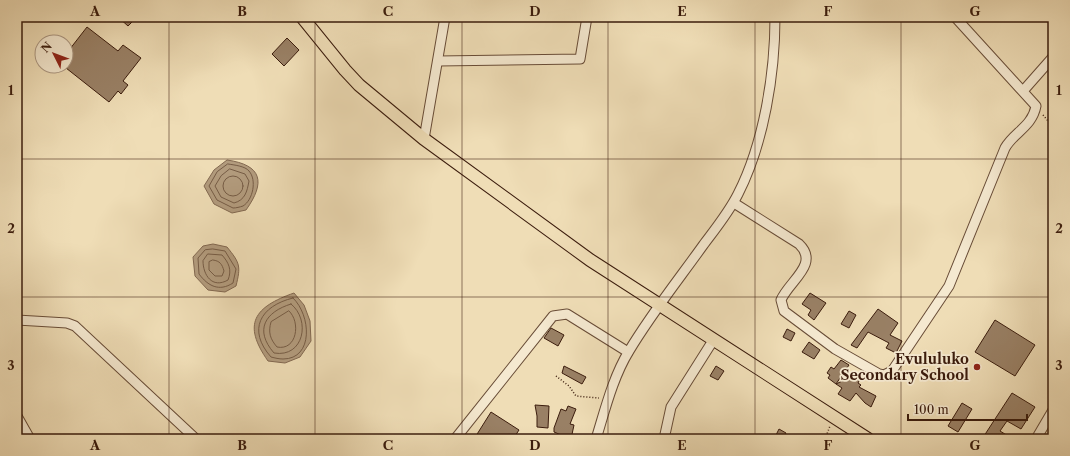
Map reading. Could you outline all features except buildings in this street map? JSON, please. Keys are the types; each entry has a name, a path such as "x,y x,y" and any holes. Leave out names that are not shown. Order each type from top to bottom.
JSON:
{"main road":[{"path":"302,17 359,85 424,138 590,260 714,338 868,439"}],"street":[{"path":"424,138 445,17"},
{"path":"438,61 580,59 587,17"},
{"path":"596,439 613,386 628,352 734,203 755,151 769,92 775,54 775,17"},
{"path":"734,203 799,244 806,252 806,264 781,300 784,311 835,349 879,374 884,375 898,363 949,286 1005,148 1008,143 1023,131 1034,114 1036,106 954,17"},
{"path":"1022,91 1053,57"},
{"path":"455,439 553,316 567,314 628,352"},
{"path":"17,320 67,323 75,326 196,439"},
{"path":"664,439 671,407 714,338"},
{"path":"1036,439 1053,410"},
{"path":"17,416 30,439"}],"path":[{"path":"1036,106 1053,127"},
{"path":"556,376 569,386 576,396 603,399"},
{"path":"825,439 835,417"}],"water":[{"path":"227,160 239,162 248,166 257,176 258,183 256,191 246,210 232,213 214,204 204,186 214,170"},
{"path":"213,244 227,247 235,257 239,269 236,286 225,292 208,290 195,276 193,257 203,246"},
{"path":"294,293 304,305 310,321 311,341 300,357 285,363 268,361 255,337 254,327 256,318 269,304"}],"place":[{"name":"Evululuko Secondary School","path":"977,367"}]}
